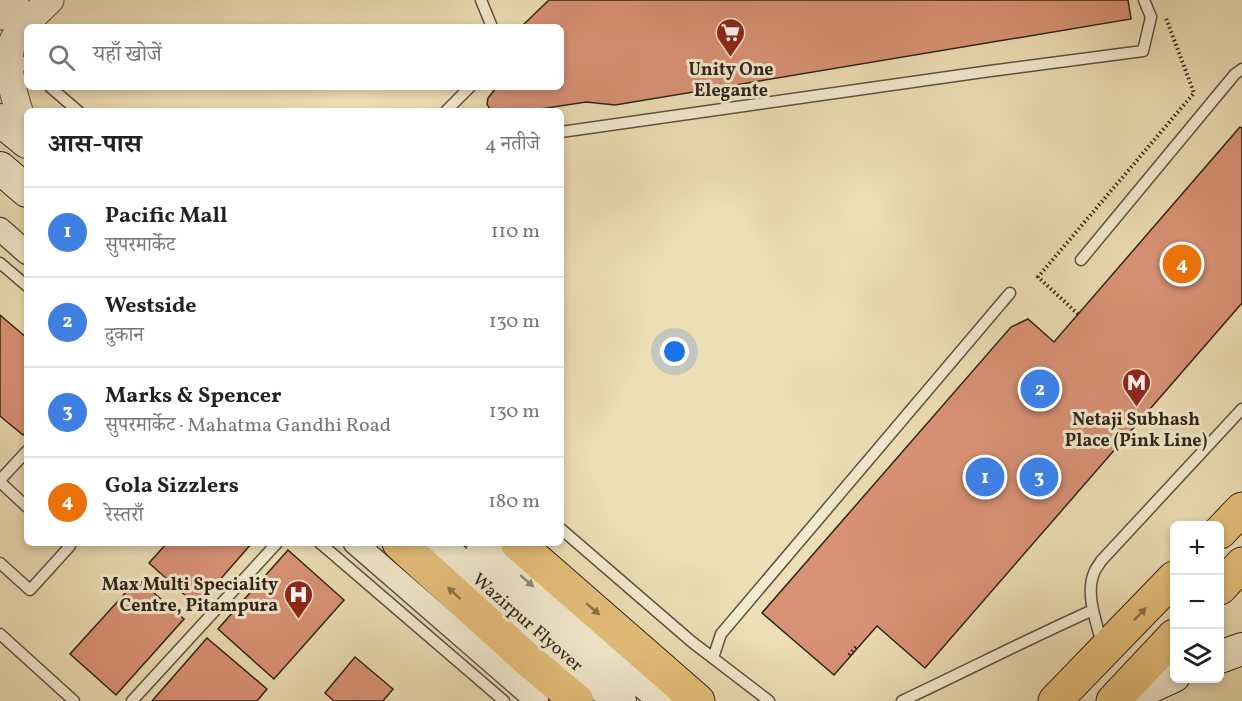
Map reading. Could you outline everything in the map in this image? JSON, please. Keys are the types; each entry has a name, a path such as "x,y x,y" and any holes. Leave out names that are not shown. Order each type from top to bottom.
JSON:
{"main road":[{"path":"0,120 24,140"},
{"path":"0,168 24,188"},
{"path":"1224,528 1242,509"},
{"path":"401,546 510,682 577,701"},
{"name":"Wazirpur Flyover","path":"439,546 620,701"},
{"name":"Wazirpur Flyover","path":"485,546 666,701"},
{"path":"520,546 698,701"},
{"path":"1224,584 1242,564"},
{"path":"1054,701 1170,582"},
{"path":"1113,701 1170,640"},
{"path":"1224,656 1242,649"},
{"path":"1119,701 1170,679"}],"street":[{"path":"0,16 15,0"},
{"path":"27,24 50,0"},
{"path":"24,27 15,36 17,58 11,88 24,126"},
{"path":"0,229 24,250"},
{"path":"358,546 510,682 537,701"}],"lane":[{"path":"481,0 491,24"},
{"path":"564,132 1143,51 1151,17 1144,0"},
{"path":"1081,261 1235,74 1242,69"},
{"path":"54,90 74,108"},
{"path":"449,108 467,90"},
{"path":"0,263 24,283"},
{"path":"713,658 721,634 1010,293"},
{"path":"1104,651 1093,610 1091,586 1093,574 1101,561 1242,409"},
{"path":"24,454 0,481 24,504"},
{"path":"564,532 692,642 769,701"},
{"path":"0,563 30,590 70,546"},
{"path":"132,701 275,546"},
{"path":"324,546 510,682"},
{"path":"902,701 1093,610"},
{"path":"0,634 74,701"}],"path":[{"path":"1078,314 1038,277 1194,93 1164,10"},
{"path":"849,655 858,645"}],"building":[{"name":"Unity One Elegante","path":"549,0 1128,0 1131,19 615,105 586,102 547,108 489,108 488,98 495,90 564,90 564,24 524,24"},
{"path":"1240,127 1242,128 1242,303 925,668 877,626 834,675 762,613 1011,327 1028,319 1054,342"},
{"path":"0,315 24,335 24,434 0,416"},
{"path":"164,546 249,546 197,606 149,563"},
{"path":"288,550 344,600 274,679 218,629"},
{"path":"138,579 184,619 116,695 70,654"},
{"path":"207,638 267,689 257,701 152,701"},
{"path":"355,657 393,689 383,701 334,701 325,693"}],"place":[{"name":"Unity One Elegante","path":"731,58"},
{"name":"Gola Sizzlers","path":"1182,264"},
{"name":"Westside","path":"1040,389"},
{"name":"Netaji Subhash Place (Pink Line)","path":"1136,408"},
{"name":"Pacific Mall","path":"985,477"},
{"name":"Marks & Spencer","path":"1039,477"},
{"name":"Max Multi Speciality Centre, Pitampura","path":"299,620"}]}
